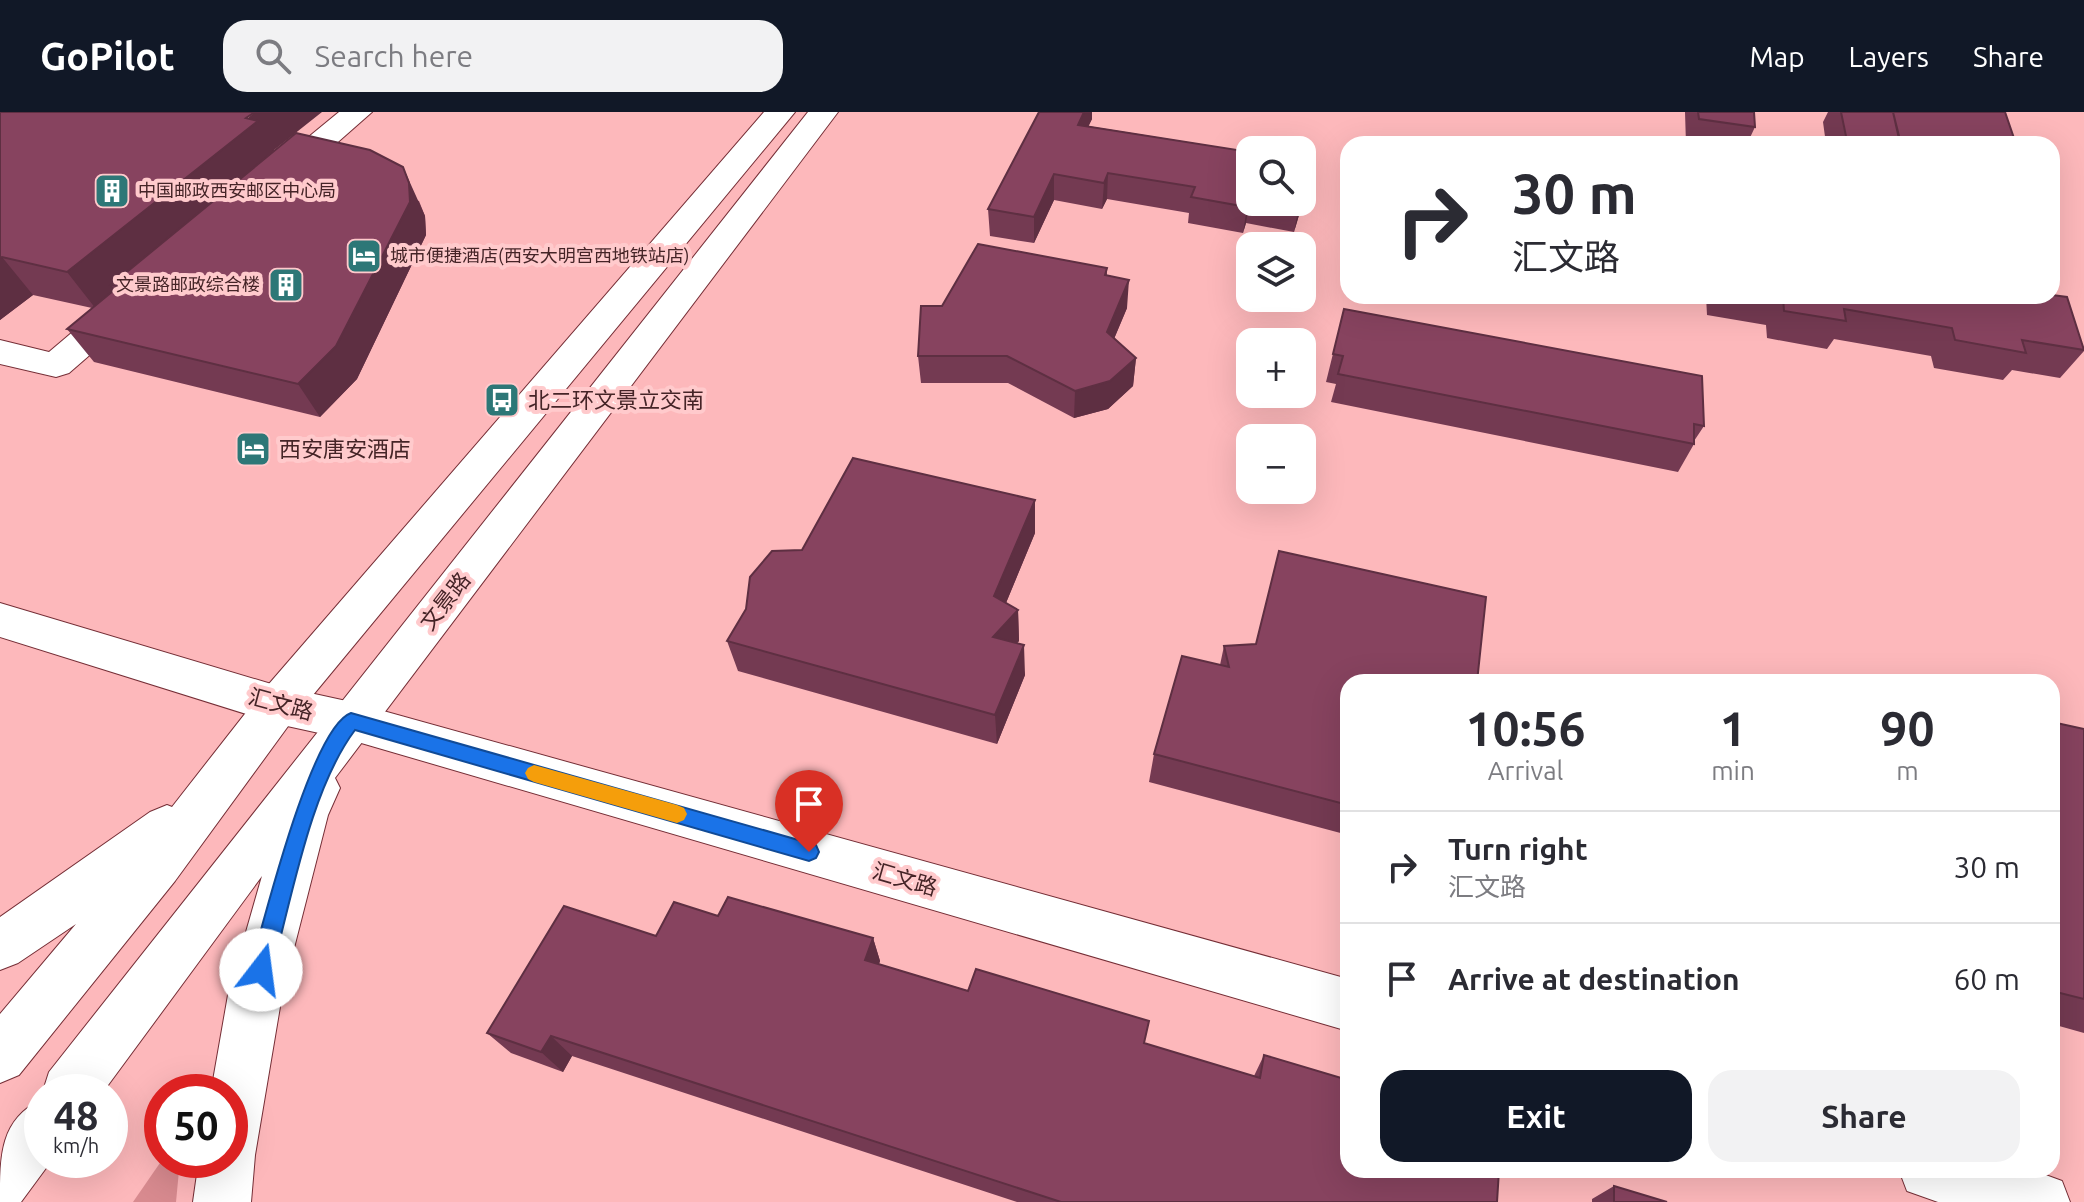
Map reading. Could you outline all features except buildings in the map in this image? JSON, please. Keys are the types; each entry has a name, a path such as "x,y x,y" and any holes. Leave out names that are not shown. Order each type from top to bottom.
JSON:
{"main road":[{"path":"249,203 357,112"},
{"path":"0,1056 157,865 278,705 780,112"},
{"name":"文景路","path":"83,1074 823,112"},
{"path":"0,352 56,365 152,284"},
{"name":"汇文路","path":"0,620 278,705 345,730 1340,1003"},
{"path":"242,1074 255,995 304,815 345,730"},
{"path":"0,945 35,924 210,794"},
{"path":"0,1182 24,1151"},
{"path":"222,1202 225,1178"},
{"path":"1956,1178 2041,1202"}],"shaded area":[{"path":"150,1178 178,1178 176,1202 133,1202"}],"slow traffic":[{"path":"534,773 677,814"}],"place":[{"name":"中国邮政西安邮区中心局","path":"112,191"},
{"name":"城市便捷酒店(西安大明宫西地铁站店)","path":"364,256"},
{"name":"文景路邮政综合楼","path":"286,285"},
{"name":"北二环文景立交南","path":"502,400"},
{"name":"西安唐安酒店","path":"253,449"}],"route":[{"path":"261,970 304,815 339,738 351,721 809,852"}]}
